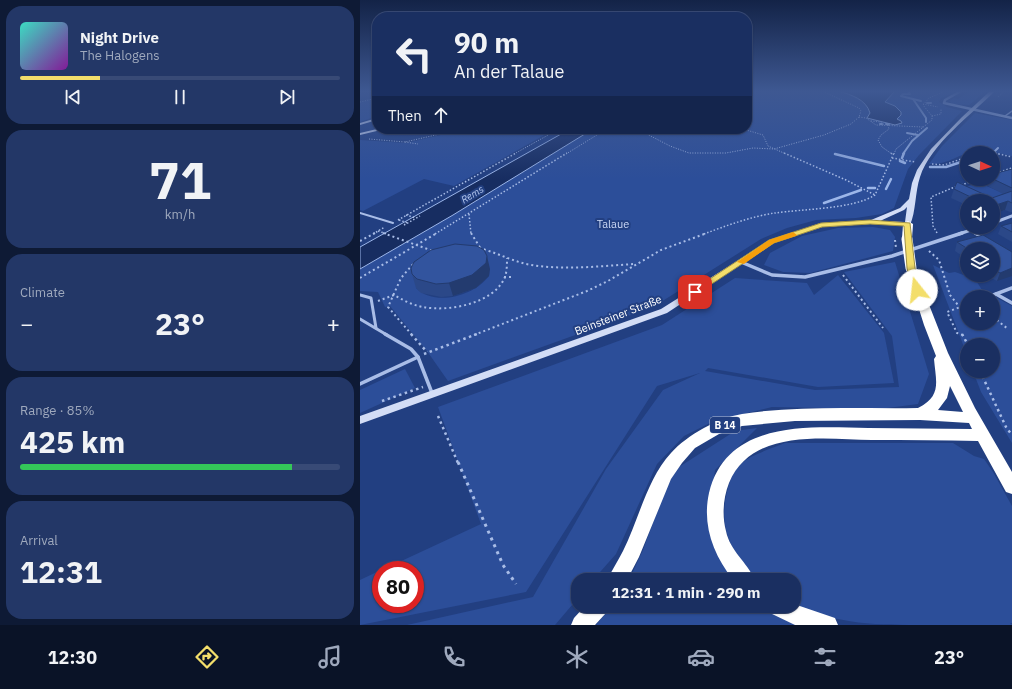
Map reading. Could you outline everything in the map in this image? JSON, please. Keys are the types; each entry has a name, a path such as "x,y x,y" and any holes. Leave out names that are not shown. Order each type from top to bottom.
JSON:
{"highway":[{"path":"908,224 911,268 917,290 939,347 982,435 1012,487"},
{"path":"920,414 932,408 942,397 943,387 939,347"},
{"name":"B 14","path":"621,573 630,557 664,476 676,458 702,436 728,424 767,417 920,414 974,418"},
{"path":"739,573 732,565 721,544 715,522 716,502 720,484 728,468 739,456 754,445 770,438 788,434 982,435"},
{"path":"581,625 592,613"},
{"path":"792,613 828,625"}],"street":[{"path":"360,124 372,120"},
{"path":"870,222 908,224 912,200 920,171 929,156 962,120"},
{"path":"360,133 372,131"},
{"path":"870,222 889,216 902,209 912,200"},
{"path":"1000,220 1012,216"},
{"name":"Beinsteiner Straße","path":"360,420 664,311 772,242 821,225 870,222"},
{"path":"741,262 772,275 795,278 837,270 892,256 960,233"},
{"path":"977,234 989,241"},
{"path":"1000,292 1012,288"},
{"path":"1000,296 1012,303"}],"lane":[{"path":"360,213 393,222"},
{"path":"360,295 371,298 374,303 376,328"},
{"path":"360,319 411,349 418,357 432,393"},
{"path":"360,384 418,357"}],"path":[{"path":"647,134 670,146 690,153 716,154 753,148 774,149 837,131 855,120"},
{"path":"418,357 427,352 587,291 675,244 756,217 782,211 861,202 875,195 899,146 932,120"},
{"path":"871,121 873,125 906,125 923,128"},
{"path":"871,121 880,122 884,126"},
{"path":"888,125 890,129 881,135 878,140 882,147 894,155"},
{"path":"752,131 763,135 766,143 774,149 850,182 875,195"},
{"path":"405,142 440,134"},
{"path":"393,222 550,134"},
{"path":"360,278 469,214 598,134"},
{"path":"368,139 418,144"},
{"path":"1000,154 1012,157"},
{"path":"892,158 915,162"},
{"path":"930,164 944,165 960,159"},
{"path":"1000,172 1012,168"},
{"path":"933,226 931,197 935,194 960,185"},
{"path":"469,214 468,228 473,239 481,248"},
{"path":"406,215 416,218"},
{"path":"404,225 420,216"},
{"path":"398,220 408,222"},
{"path":"360,241 378,231 418,244 435,252 431,254"},
{"path":"476,248 481,248 529,265 549,267 593,267 636,264"},
{"path":"932,254 941,264 952,299 960,305"},
{"path":"374,303 394,295 410,303 432,308 455,306 486,296 500,284 504,277 507,258"},
{"path":"417,261 398,279 394,295 388,307 427,352"},
{"path":"837,270 858,293 883,328"},
{"path":"504,277 513,277"},
{"path":"960,307 947,312 957,333 962,333 964,338"},
{"path":"1000,323 1008,329"},
{"path":"983,378 1006,428 1012,435"},
{"path":"438,416 504,565 516,584"}],"green space":[{"name":"Talaue","path":"752,120 878,120 895,125 902,123 898,120 953,120 919,155 908,169 894,208 882,214 856,218 816,220 787,228 761,239 653,307 448,381 427,351 390,306 385,307 378,292 360,291 360,269 453,215 585,134 752,134","holes":["489,276 474,289 454,297 443,298 424,294 416,288"]},
{"path":"968,120 1012,120 1012,156 1000,154 1000,146 960,146 960,156 945,162 929,164 942,146"},
{"path":"445,134 546,134 454,186 424,179 363,211 360,210 360,140 406,143"},
{"path":"968,186 987,186 1012,197 1000,200 1000,194 973,194 959,189"},
{"path":"873,227 890,230 895,237 893,251 810,273 783,272 764,265 770,253 802,236 838,228"},
{"path":"895,262 929,374 918,404 880,409 772,407 714,421 684,436 657,464 616,554 599,573 571,573 571,606 555,625 407,625 533,597 606,469 663,390 700,373 657,386 526,592 424,612 424,561 401,561 481,524 438,407 662,325 735,278 807,283 814,295 838,275 884,333 894,383 818,387 708,368 705,371 815,390 899,387 892,336 844,272"},
{"path":"933,265 949,273 955,272 960,274 960,282 977,282 982,290 960,290 960,330 1000,330 1000,300 1012,306 1012,443 981,392 976,378 1000,378 1000,338 961,338"},
{"path":"405,369 415,388 360,413 360,390"},
{"path":"757,428 715,470 712,493 732,573 632,573 643,550 664,493 676,469 735,431"},
{"path":"785,443 953,443 974,456 984,459 1012,506 1012,623 1010,623 1012,625 892,625 842,620 801,607 801,573 750,573 733,549 728,538 724,515 725,502 729,485 735,470 746,460"},
{"path":"372,574 372,613 420,613 360,625 360,580"},
{"path":"606,613 774,613 797,625 596,625"}],"water":[{"path":"876,120 899,120 902,123 895,125"},
{"name":"Rems","path":"561,134 585,134 453,215 360,269 360,247"}],"building":[{"path":"1012,169 1012,188 1000,182 1000,172"},
{"path":"957,182 960,183 960,186 966,186 983,194 964,194 954,189"},
{"path":"1012,191 1012,203 1008,201 1000,204 1000,195"},
{"path":"1012,223 1012,232 1001,226"},
{"path":"983,235 995,242 960,242 960,244 957,242"},
{"path":"455,244 477,246 484,250 487,256 486,263 472,275 449,283 436,284 417,279 412,274 411,268 414,262 431,250"},
{"path":"1000,245 1012,252 1012,268 1000,273"}],"waterway":[{"path":"903,154 912,141 927,128"},
{"path":"907,133 918,135"},
{"path":"902,158 904,153"},
{"path":"835,154 884,166"},
{"path":"900,161 905,163"},
{"path":"930,167 946,167 960,162"},
{"path":"886,189 891,179"},
{"path":"868,188 875,188"},
{"path":"824,203 861,190"}],"slow traffic":[{"path":"741,262 772,242 793,235"}],"route":[{"path":"695,292 772,242 821,225 870,222 908,224 911,268 917,290"}]}
